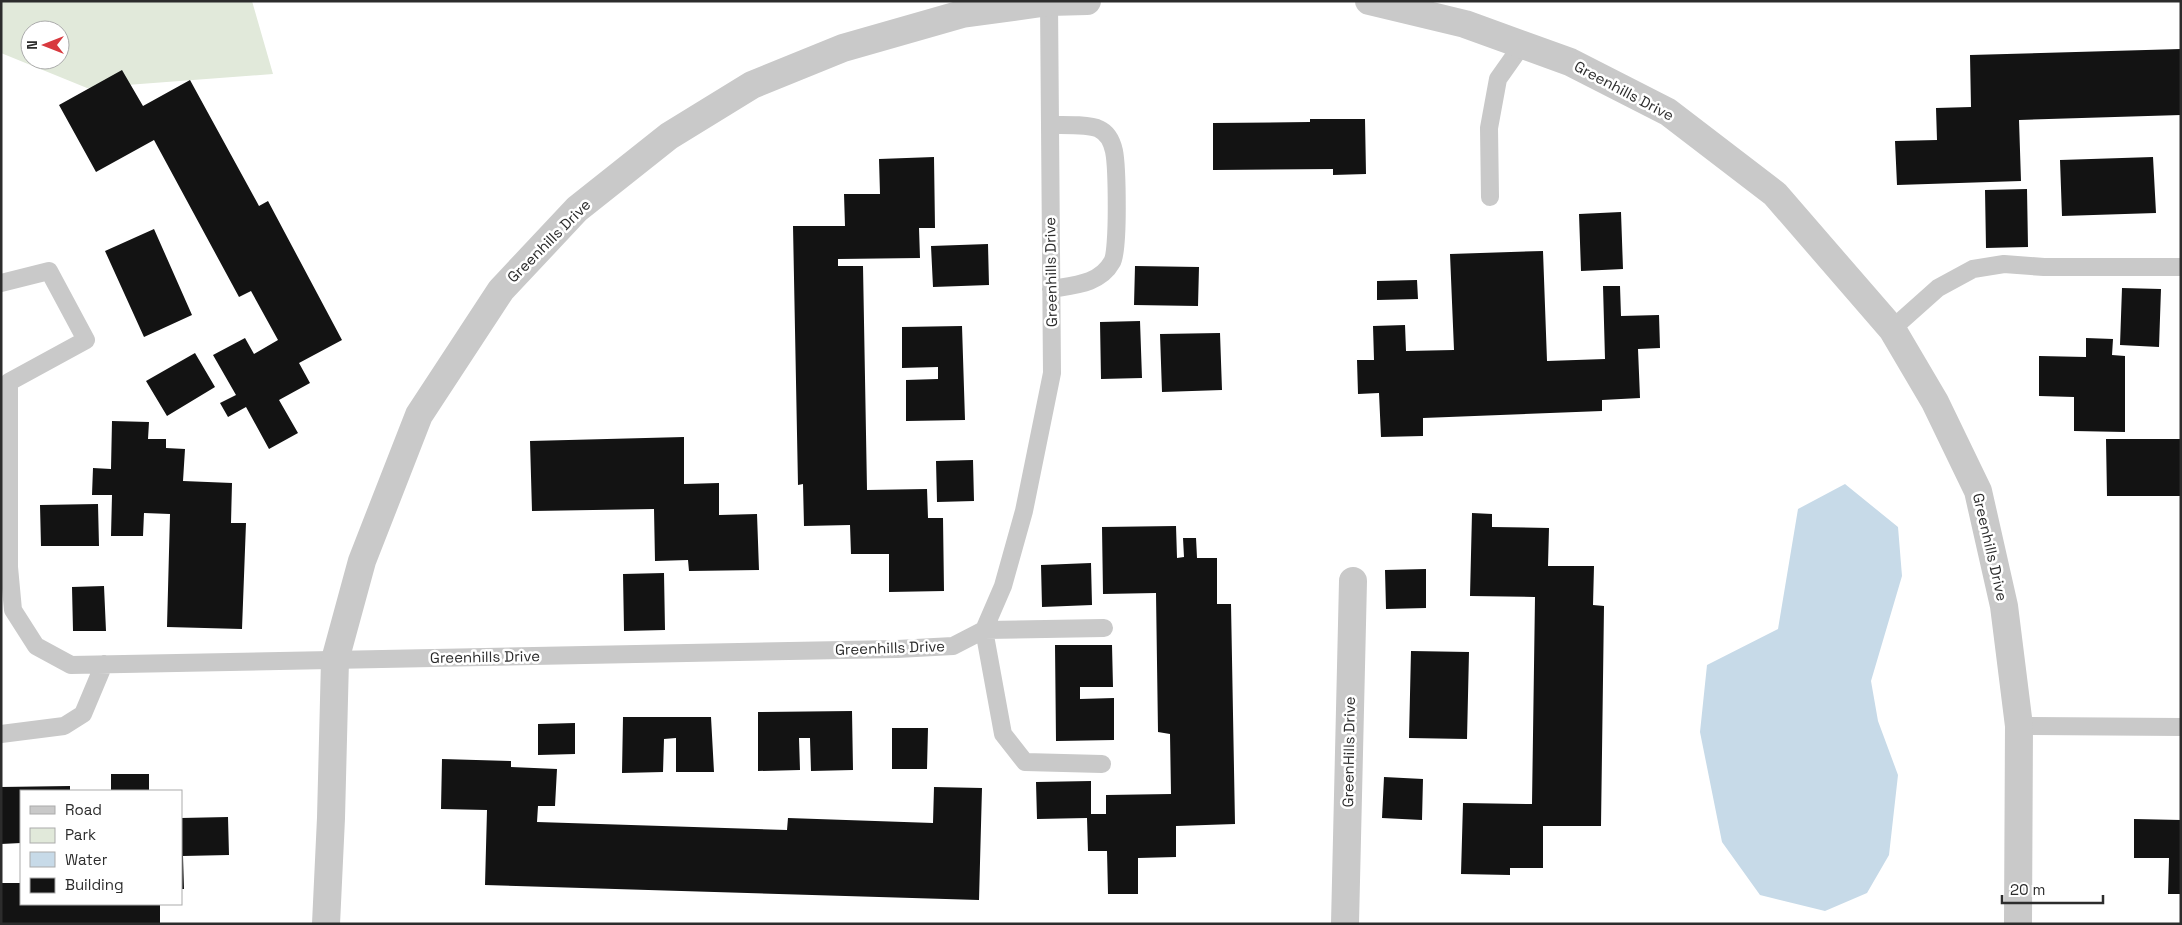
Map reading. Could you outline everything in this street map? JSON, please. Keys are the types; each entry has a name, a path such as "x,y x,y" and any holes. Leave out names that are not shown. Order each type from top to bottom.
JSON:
{"street":[{"name":"Greenhills Drive","path":"326,924 335,660 362,561 419,415 501,290 577,209 669,136 752,85 843,48 962,14 1049,2 1087,1"},
{"name":"Greenhills Drive","path":"1369,1 1465,24 1570,62 1668,112 1775,194 1892,329 1936,402 1978,492 2004,606 2019,726 2018,924"},
{"name":"GreenHills Drive","path":"1346,924 1353,581"},
{"name":"Greenhills Drive","path":"331,818 343,924"},
{"name":"Greenhills Drive","path":"2000,924 2019,825"}],"lane":[{"name":"Greenhills Drive","path":"1,283 49,270 86,340 9,382 9,567 13,610 36,646 71,664 897,649 953,646 984,630 1003,586 1024,511 1052,373 1049,2"},
{"path":"1490,196 1489,128 1498,79 1522,45"},
{"path":"1050,124 1098,128 1108,137 1114,150 1117,198 1114,261 1104,274 1087,283 1051,289"},
{"path":"1892,329 1938,288 1973,269 2004,264 2044,267 2181,267"},
{"path":"1102,764 1025,762 1003,734 984,630 1104,628"},
{"path":"1,734 64,726 83,714 104,664"},
{"path":"2019,726 2181,727"}],"green space":[{"path":"1,1 252,1 273,74 87,88 43,70 70,70 70,20 20,20 20,61 1,53"}],"water":[{"path":"1845,484 1898,527 1902,576 1871,681 1878,721 1898,775 1889,855 1867,893 1825,911 1760,895 1722,842 1700,732 1707,665 1778,629 1798,509"}],"building":[{"path":"2181,49 2181,115 2019,120 2021,181 1897,185 1895,141 1937,140 1936,108 1971,107 1970,55"},
{"path":"122,70 143,106 190,80 259,206 268,201 342,340 299,363 310,383 279,400 298,433 269,449 246,407 228,417 220,403 236,395 213,355 245,338 254,354 278,340 251,291 239,297 154,140 96,172 59,105"},
{"path":"1310,119 1365,119 1366,174 1333,175 1333,169 1213,170 1213,123 1310,122"},
{"path":"934,157 935,228 919,228 920,258 838,259 838,266 863,266 867,490 927,489 928,518 943,518 944,591 889,592 889,554 851,554 850,525 804,526 803,484 798,485 793,226 845,226 844,194 880,194 879,159"},
{"path":"2153,157 2156,213 2062,216 2060,160"},
{"path":"2027,189 2028,247 1986,248 1985,190"},
{"path":"1621,212 1623,269 1581,271 1579,214"},
{"path":"154,229 192,315 144,337 105,251"},
{"path":"988,244 989,285 933,287 931,246"},
{"path":"1543,251 1547,361 1605,359 1603,286 1620,286 1621,316 1659,315 1660,348 1638,349 1640,398 1602,400 1602,411 1423,418 1423,436 1381,437 1379,393 1358,394 1357,360 1374,360 1373,326 1405,325 1406,351 1454,350 1450,254"},
{"path":"1135,266 1199,267 1198,306 1134,305"},
{"path":"1417,280 1418,299 1377,300 1377,281"},
{"path":"2122,288 2161,289 2159,347 2120,345"},
{"path":"1140,321 1142,378 1101,379 1100,322"},
{"path":"962,326 965,420 906,421 906,380 938,379 938,367 902,368 902,327"},
{"path":"1220,333 1222,390 1162,392 1160,334"},
{"path":"2086,338 2113,339 2112,355 2125,356 2125,432 2074,431 2074,397 2039,396 2039,356 2086,357"},
{"path":"195,353 215,387 167,416 146,381"},
{"path":"112,421 149,422 148,439 166,439 166,448 185,449 183,481 232,483 231,523 246,523 242,629 167,627 170,514 144,513 143,536 111,536 112,495 92,495 93,468 111,469"},
{"path":"684,437 684,484 719,483 719,515 757,514 759,570 689,571 688,560 655,561 654,509 532,511 530,441"},
{"path":"2106,439 2181,439 2181,496 2107,496"},
{"path":"973,460 974,501 937,502 936,461"},
{"path":"98,504 99,546 41,546 40,505"},
{"path":"1472,513 1492,514 1492,527 1549,528 1548,566 1594,566 1593,605 1604,606 1601,826 1543,826 1543,868 1510,868 1510,875 1461,874 1463,803 1532,804 1535,597 1470,596"},
{"path":"1176,526 1177,558 1184,557 1183,538 1196,538 1197,558 1217,558 1217,604 1231,604 1235,824 1176,826 1176,857 1138,858 1138,894 1108,894 1107,851 1088,851 1087,818 1037,819 1036,782 1091,781 1091,814 1106,814 1106,795 1171,794 1170,734 1158,732 1156,593 1103,594 1102,527"},
{"path":"1091,563 1092,605 1042,607 1041,565"},
{"path":"1426,569 1426,608 1386,609 1385,570"},
{"path":"664,573 665,630 624,631 623,574"},
{"path":"104,586 106,631 73,631 72,587"},
{"path":"1055,645 1112,645 1113,687 1080,687 1080,699 1114,698 1114,740 1056,741"},
{"path":"1411,651 1469,652 1467,739 1409,738"},
{"path":"852,711 853,770 811,771 810,738 799,738 800,770 758,771 758,712"},
{"path":"623,717 711,717 714,772 676,772 676,738 664,739 663,772 622,773"},
{"path":"575,723 575,754 538,755 538,724"},
{"path":"892,728 928,728 927,769 892,769"},
{"path":"442,759 511,761 511,767 557,769 555,806 538,806 537,822 787,830 788,818 933,823 934,787 982,788 979,900 485,885 487,810 441,809"},
{"path":"111,774 149,774 149,790 111,790"},
{"path":"1384,777 1423,779 1422,820 1382,818"},
{"path":"70,786 70,790 20,790 20,843 1,844 1,787"},
{"path":"228,817 229,855 183,856 184,889 182,889 182,818"},
{"path":"2134,819 2181,820 2181,894 2168,894 2169,858 2134,858"},
{"path":"1,883 20,883 20,905 160,905 160,924 1,924"}]}
